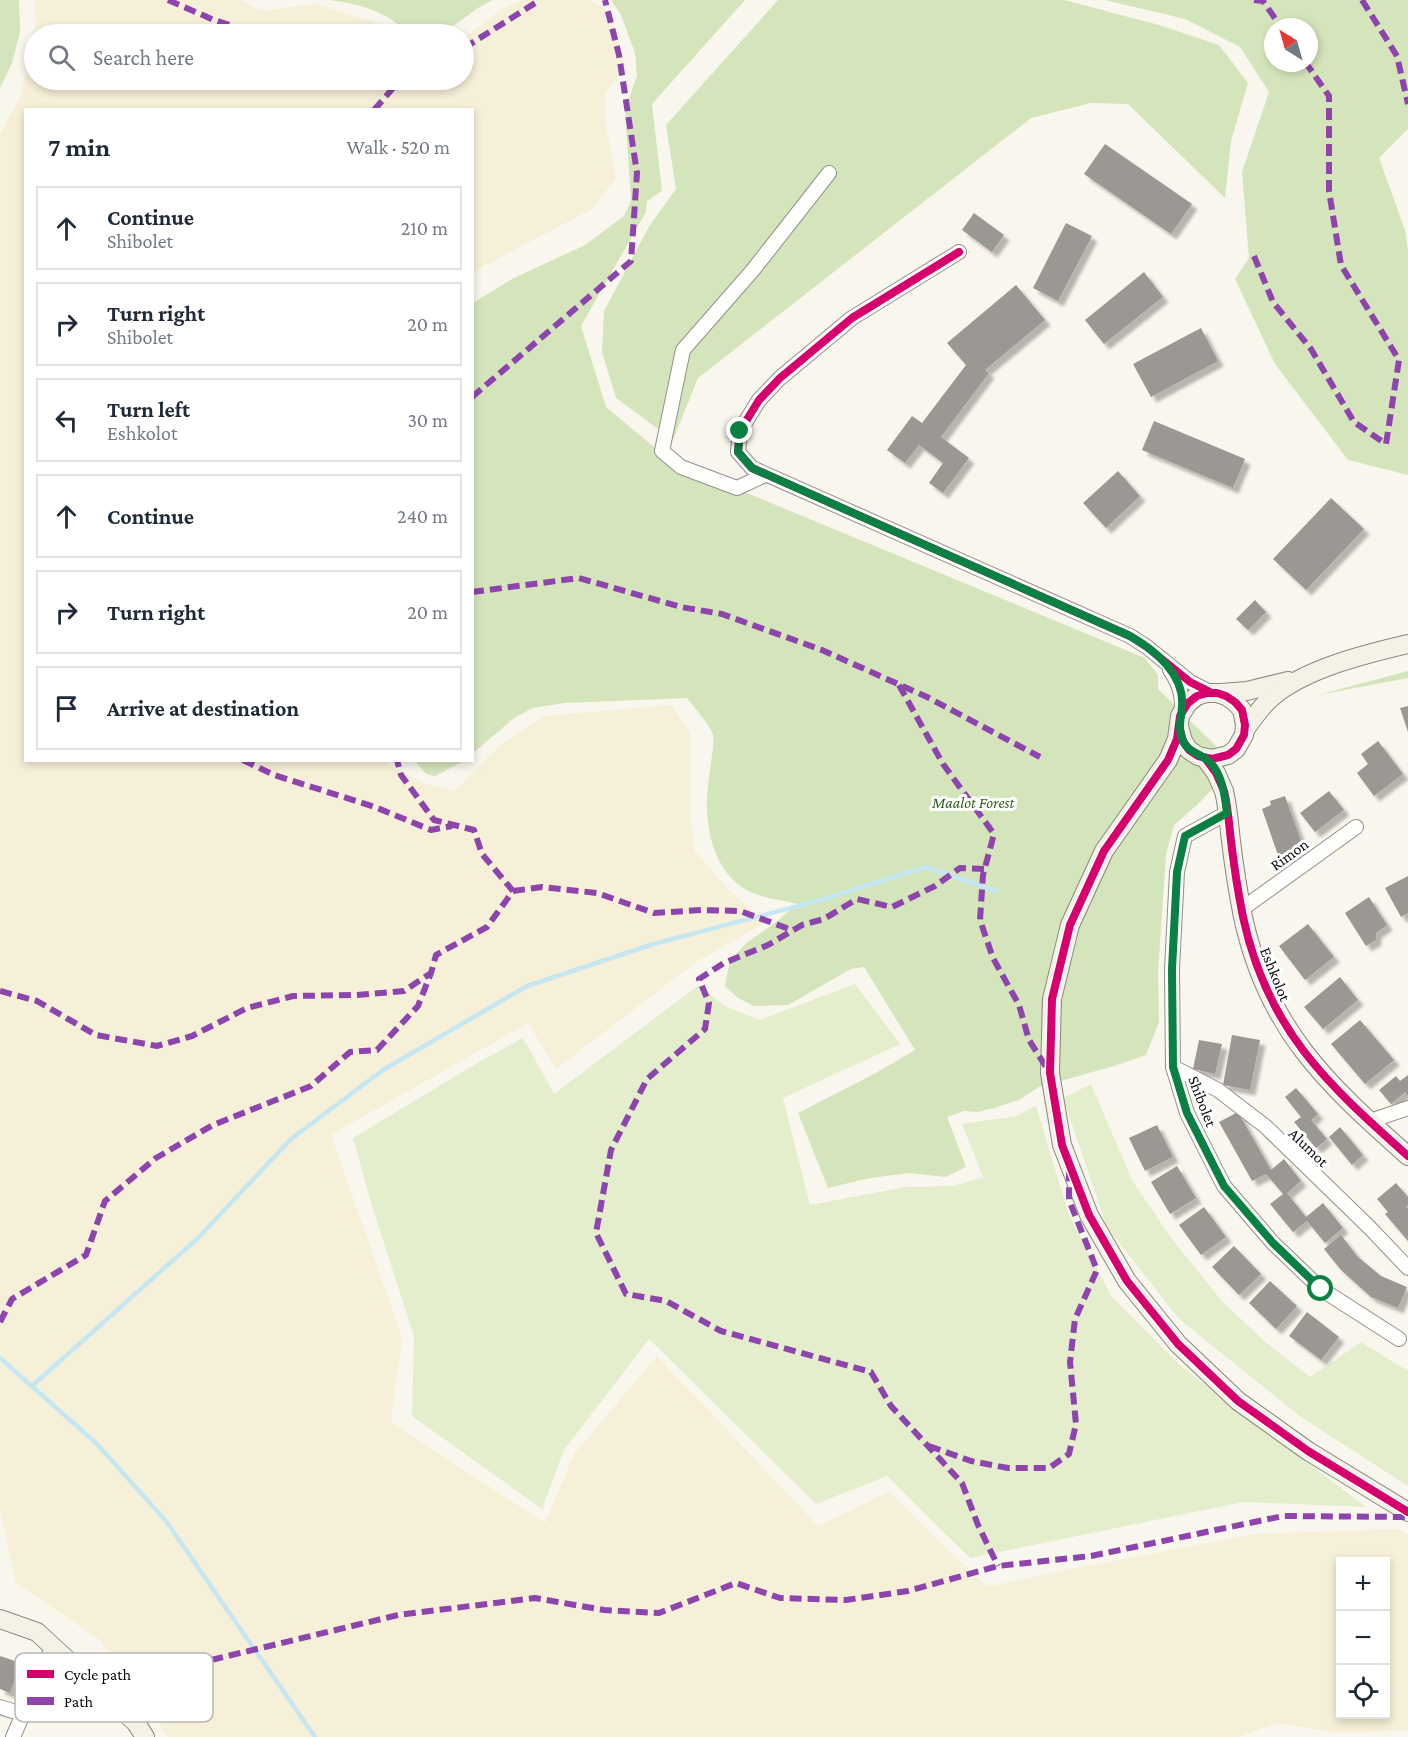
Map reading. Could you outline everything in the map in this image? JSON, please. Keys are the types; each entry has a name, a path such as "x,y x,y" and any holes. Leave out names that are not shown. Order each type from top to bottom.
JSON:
{"street":[{"path":"765,475 737,488 681,467 662,451 683,350 753,270 829,173"},
{"path":"959,252 852,318 780,378 759,400 740,431 738,452 752,468 765,475 1123,632 1147,647 1190,682 1231,698 1239,706 1244,715 1242,737 1232,752 1223,757 1204,758 1193,753 1186,746 1181,736 1182,702 1179,687 1173,673 1159,657"},
{"name":"Eshkolot","path":"1214,693 1247,692 1307,676 1374,652 1408,644"},
{"name":"Eshkolot","path":"1307,676 1272,697 1254,716 1242,737 1228,771 1227,808 1242,909 1251,951 1262,982 1277,1013 1297,1043 1322,1075 1408,1156"},
{"path":"1214,693 1202,694 1192,699 1185,707 1173,750 1157,778 1104,851 1070,924 1052,999 1050,1073 1062,1145 1089,1215 1127,1281 1178,1344 1238,1401 1308,1451 1408,1512"},
{"path":"1157,778 1178,763 1204,758"},
{"name":"Eshkolot","path":"1204,758 1219,777 1227,808"},
{"name":"Shibolet","path":"1227,808 1185,836 1177,872 1172,969 1173,1067 1187,1113 1224,1186 1273,1243 1321,1289 1399,1339"},
{"name":"Rimon","path":"1242,909 1356,827"},
{"name":"Alumot","path":"1173,1067 1218,1090 1265,1126 1408,1268"},
{"path":"1370,1122 1408,1108"},
{"path":"0,1619 37,1632 61,1653"},
{"path":"50,1653 53,1646"},
{"path":"0,1707 15,1712"},
{"path":"13,1737 19,1722"},
{"path":"135,1722 145,1737"}],"shaded area":[{"path":"34,0 241,0 261,11 315,4 375,24 36,24"},
{"path":"521,0 588,0 606,10 626,68 605,92 605,120 616,178 592,209 474,271 474,108 24,108 24,762 383,762 424,783 454,791 503,743 544,716 671,705 690,732 690,809 694,850 728,889 765,923 696,962 556,1069 528,1023 331,1135 402,1337 391,1422 545,1523 574,1454 657,1356 818,1526 889,1492 987,1587 1255,1534 1398,1529 1408,1535 1408,1730 1340,1733 1276,1723 1239,1737 168,1737 158,1722 213,1722 213,1653 109,1653 101,1641 16,1583 0,1510 0,134 20,97 24,78 24,90 474,90 474,30 500,10"}],"green space":[{"path":"0,0 19,0 20,32 12,63 0,88"},
{"path":"329,0 493,0 456,24 397,24 382,14 352,4"},
{"name":"Maalot Forest","path":"611,0 745,0 652,104 662,191 647,201 646,212 581,326 606,407 672,462 1145,658 1158,675 1158,689 1216,746 1212,789 1174,825 1166,854 1158,973 1159,1022 1146,1055 1039,1087 1019,1100 994,1108 978,1112 964,1111 947,1117 966,1167 945,1177 910,1173 870,1178 828,1188 798,1113 915,1050 864,967 851,969 788,1005 754,1006 738,998 725,986 730,961 745,944 797,904 760,896 746,890 730,876 722,865 711,840 707,812 713,735 687,698 564,703 533,708 514,718 474,752 474,302 512,279 585,245 624,216 631,201 625,110 637,76 635,53 621,15"},
{"path":"778,0 1064,0 1159,25 1219,45 1248,83 1231,141 1225,198 1128,104 1091,103 1031,118 698,378 673,440 616,398 602,352 604,311 650,225 676,189 666,125"},
{"path":"1105,0 1408,0 1408,129 1379,158 1405,230 1408,250 1408,475 1348,460 1275,364 1235,279 1249,258 1242,172 1269,92 1240,47 1185,19"},
{"path":"1408,671 1408,678 1318,695"},
{"path":"416,762 462,762 435,776 426,774"},
{"path":"855,984 900,1044 783,1098 810,1205 906,1187 954,1186 983,1177 962,1124 1016,1116 1036,1106 1069,1215 1112,1297 1182,1367 1366,1507 1243,1502 970,1558 887,1476 816,1504 649,1339 564,1450 542,1509 412,1416 414,1336 371,1203 353,1138 523,1038 554,1094 699,985 726,1007 760,1020"},
{"path":"1091,1084 1132,1180 1171,1238 1222,1301 1264,1341 1310,1377 1361,1342 1408,1371 1408,1486 1301,1417 1178,1318 1107,1227 1063,1098"}],"building":[{"path":"1105,144 1192,204 1171,234 1084,174"},
{"path":"974,213 1004,235 992,252 962,230"},
{"path":"1066,223 1092,236 1058,301 1033,288"},
{"path":"1144,272 1163,297 1104,344 1085,320"},
{"path":"1016,285 1045,320 985,370 989,373 941,437 969,458 943,493 929,483 943,463 919,445 905,463 887,450 912,416 922,423 966,365 947,343"},
{"path":"1201,328 1218,361 1151,397 1133,364"},
{"path":"1154,421 1245,459 1233,488 1142,450"},
{"path":"1118,471 1140,496 1106,528 1083,503"},
{"path":"1331,498 1364,529 1306,590 1273,559"},
{"path":"1255,600 1266,612 1248,630 1236,619"},
{"path":"1408,706 1408,732 1400,708"},
{"path":"1378,741 1403,774 1374,796 1357,773 1368,764 1361,754"},
{"path":"1329,791 1344,810 1315,832 1300,813"},
{"path":"1285,796 1305,852 1280,861 1262,809 1271,805 1270,801"},
{"path":"1408,876 1408,913 1401,917 1385,888"},
{"path":"1369,897 1387,925 1376,933 1376,940 1366,946 1345,913"},
{"path":"1308,924 1334,957 1305,980 1279,946"},
{"path":"1340,977 1358,1000 1323,1029 1304,1007"},
{"path":"1360,1020 1394,1060 1365,1084 1331,1044"},
{"path":"1232,1035 1260,1040 1250,1090 1223,1085"},
{"path":"1199,1040 1222,1044 1215,1074 1193,1069"},
{"path":"1408,1075 1408,1096 1405,1092 1391,1104 1379,1090 1396,1076 1400,1081"},
{"path":"1296,1088 1318,1114 1311,1120 1327,1139 1316,1148 1294,1122 1301,1117 1285,1097"},
{"path":"1238,1112 1271,1170 1284,1159 1301,1181 1287,1193 1306,1217 1323,1203 1343,1228 1325,1243 1307,1221 1293,1232 1270,1204 1283,1194 1266,1174 1252,1181 1219,1122"},
{"path":"1157,1125 1173,1157 1145,1171 1129,1138"},
{"path":"1340,1127 1363,1155 1352,1165 1329,1137"},
{"path":"1177,1166 1196,1198 1170,1214 1151,1182"},
{"path":"1396,1183 1408,1197 1406,1207 1408,1209 1408,1241 1385,1214 1388,1212 1377,1199"},
{"path":"1204,1207 1226,1237 1201,1255 1179,1225"},
{"path":"1341,1235 1357,1256 1381,1276 1407,1287 1398,1308 1371,1297 1341,1270 1324,1249"},
{"path":"1234,1246 1261,1274 1239,1295 1212,1267"},
{"path":"1270,1281 1297,1306 1276,1329 1249,1303"},
{"path":"1307,1312 1339,1337 1321,1360 1289,1336"},
{"path":"0,1656 15,1661 15,1679 10,1693 0,1689"}],"waterway":[{"path":"32,1386 198,1238 291,1139 383,1070 527,986 650,945 817,901 926,867 996,891"},
{"path":"0,1358 97,1444 166,1521 315,1737"}],"marked path":[{"path":"168,0 226,24"},
{"path":"474,42 540,0"},
{"path":"474,395 631,261 637,173 619,55 605,0"},
{"path":"1254,0 1263,1 1275,18"},
{"path":"1362,0 1397,56 1408,104"},
{"path":"1254,256 1273,302 1311,349 1354,422 1386,444 1399,360 1341,265 1329,191 1329,96 1312,72"},
{"path":"376,108 391,90"},
{"path":"474,592 579,578 681,607 722,614 822,650 927,697 1040,757"},
{"path":"899,685 943,764 994,834 983,875 980,920 993,958 1019,1005 1029,1040 1048,1070"},
{"path":"247,762 274,775 375,807 431,830 452,826"},
{"path":"0,1322 12,1299 86,1255 105,1201 156,1158 213,1125 311,1086 350,1052 377,1050 418,1006 436,955 487,927 513,891 482,854 474,830 434,820 401,775 398,762"},
{"path":"984,869 960,868 935,886 892,907 857,899 824,919 802,925 768,945 724,963 699,979 709,1003 705,1029 647,1079 611,1150 596,1233 626,1294 666,1301 721,1331 871,1372 891,1406 962,1483 978,1525 998,1566"},
{"path":"513,891 542,887 597,893 654,913 702,910 740,911 792,930"},
{"path":"0,991 37,1001 96,1035 157,1046 192,1036 247,1008 293,996 356,995 404,991 431,973"},
{"path":"929,1446 971,1461 1008,1468 1049,1468 1069,1454 1076,1424 1070,1362 1075,1319 1097,1270 1069,1200 1069,1172"},
{"path":"213,1660 398,1615 535,1598 604,1610 659,1613 736,1583 780,1598 846,1600 908,1591 998,1566 1091,1556 1283,1516 1408,1517"}],"cycle path":[{"path":"959,252 852,318 780,378 759,400 740,431 738,452 752,468 1130,636 1190,682 1212,693"},
{"path":"1179,726 1183,741 1189,750 1198,756 1212,759 1228,755 1236,749 1244,735 1245,725 1242,710 1226,696 1207,693 1197,696 1188,703 1180,716 1177,739 1168,760 1104,851 1070,925 1052,999 1050,1073 1062,1145 1089,1215 1127,1281 1178,1344 1238,1401 1308,1451 1408,1512"},
{"path":"1205,758 1216,773 1224,791 1243,917 1267,991 1284,1023 1326,1078 1408,1156"}],"route":[{"path":"740,431 738,452 752,468 1130,636 1156,654 1173,673 1182,696 1179,731 1189,750 1205,758 1212,766 1224,791 1227,813 1185,836 1177,872 1172,969 1173,1067 1187,1113 1224,1186 1273,1243 1321,1289"}]}
